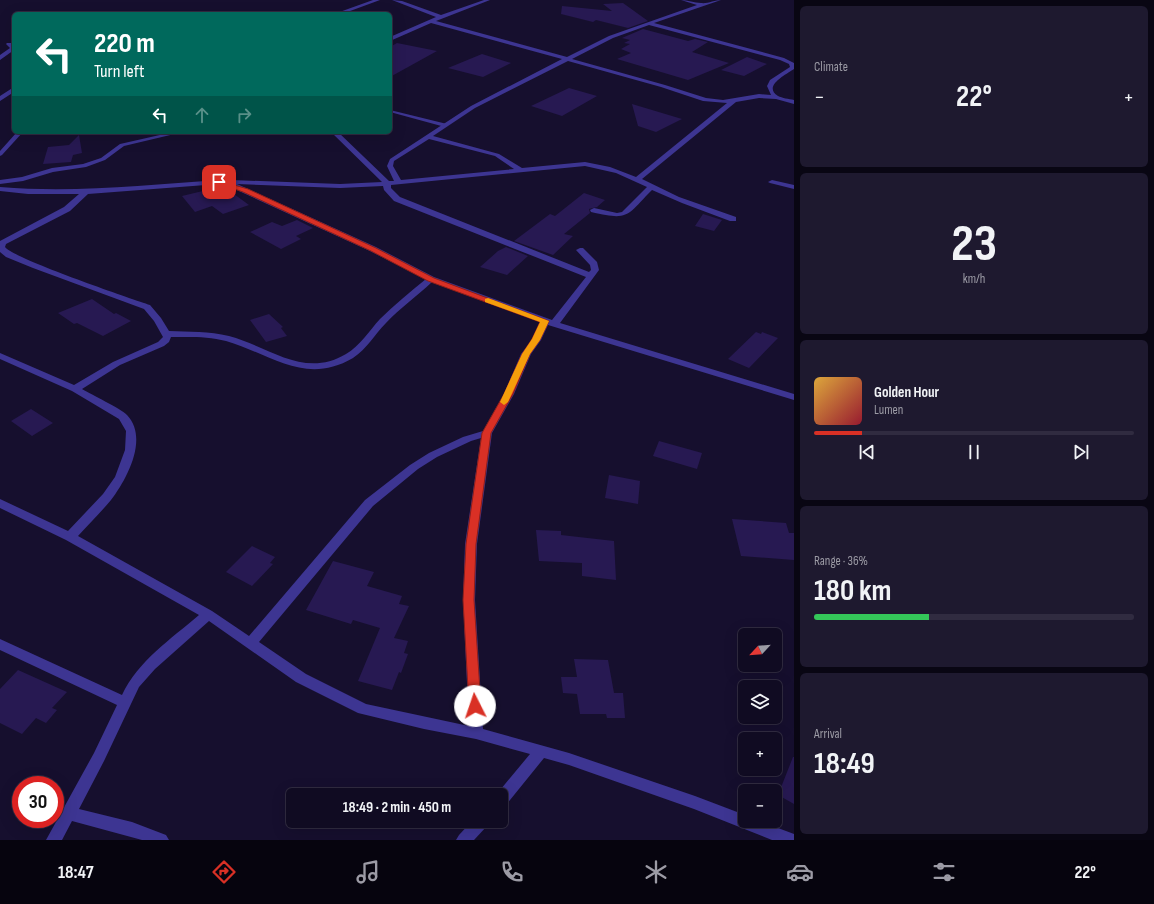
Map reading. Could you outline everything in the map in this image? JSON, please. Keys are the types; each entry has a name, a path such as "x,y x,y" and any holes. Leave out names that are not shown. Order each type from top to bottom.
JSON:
{"street":[{"path":"343,12 378,0"},
{"path":"394,0 408,4 429,14 442,17"},
{"path":"392,38 485,0"},
{"path":"683,0 703,6"},
{"path":"398,182 390,163 473,106 611,37 671,15 719,0"},
{"path":"431,21 663,86 705,100 734,102 759,96 776,97 794,102"},
{"path":"648,24 782,59 793,65 791,69 772,81 770,86 771,91 776,97"},
{"path":"9,44 12,47"},
{"path":"0,58 12,49"},
{"path":"0,99 12,90"},
{"path":"638,179 734,102"},
{"path":"336,134 387,183 387,188 391,194 407,204 591,276"},
{"path":"429,137 497,155 520,170"},
{"path":"0,190 84,194 219,182 340,186 598,164 638,179 651,187 687,202 732,219"},
{"path":"219,182 246,190 373,249 431,279 550,323 794,397"},
{"path":"772,182 794,187"},
{"path":"594,210 616,215 624,214 651,187"},
{"path":"75,389 91,377 114,364 161,344 167,337 158,320 147,307 36,266 9,255 2,250 1,247 3,243 67,209 84,194"},
{"path":"476,733 469,600 471,544 487,433 509,394 526,354 550,323 566,307 591,276 596,267 580,250"},
{"path":"165,334 225,337 257,348 293,365 311,369 318,368 339,362 350,355 387,317 431,279"},
{"path":"0,356 75,389 123,417 130,431 130,450 120,476 107,497 70,537"},
{"path":"251,643 370,503 414,467 433,454 467,439 487,433"},
{"path":"0,504 70,537 208,614 301,678 363,709 476,733 569,759 695,803 790,840"},
{"path":"54,840 105,744 134,683 150,665 208,614"},
{"path":"0,644 124,702"},
{"path":"508,791 541,751"},
{"path":"68,813 132,829 161,840"},
{"path":"464,840 475,828"}],"lane":[{"path":"392,111 445,125"},
{"path":"0,154 18,134"},
{"path":"0,182 23,179 52,170 84,166 103,159 122,146 172,134"}],"building":[{"path":"623,3 648,21 628,28 596,20 593,22 561,14 562,6 612,11 603,4"},
{"path":"643,29 688,41 695,39 708,42 692,52 729,63 688,80 617,59 631,53 621,49 630,44 624,43 630,40 622,38"},
{"path":"397,43 437,51 392,76 392,46"},
{"path":"482,54 511,63 483,77 448,68"},
{"path":"747,57 767,64 744,76 721,70"},
{"path":"569,88 597,96 562,116 531,106"},
{"path":"632,104 682,119 656,132 638,126"},
{"path":"79,135 82,153 73,155 71,162 43,164 48,147 69,145"},
{"path":"207,190 212,196 224,192 229,196 234,194 249,205 223,214 212,206 195,212 182,196"},
{"path":"584,193 605,200 597,207 589,209 590,213 564,234 573,236 553,255 514,241 550,214 555,216"},
{"path":"703,214 722,220 714,231 695,226"},
{"path":"297,220 313,228 296,236 301,239 281,249 250,232 272,222 282,226"},
{"path":"506,247 528,256 507,275 480,267 498,251"},
{"path":"92,299 114,314 116,313 131,321 103,336 77,323 74,324 58,313"},
{"path":"269,314 283,327 281,328 287,336 266,342 250,320"},
{"path":"756,332 761,334 762,332 778,338 749,368 728,359"},
{"path":"31,409 53,423 32,436 11,421"},
{"path":"659,441 702,453 697,469 653,456"},
{"path":"609,475 640,481 638,504 605,498"},
{"path":"732,519 786,523 789,533 794,533 794,560 741,556"},
{"path":"536,530 561,531 561,535 614,541 616,580 582,576 582,563 539,561"},
{"path":"252,546 275,557 270,563 273,564 252,586 226,572"},
{"path":"333,561 374,572 367,586 402,596 399,604 409,606 394,638 408,641 404,653 408,654 401,673 399,672 392,690 358,681 380,628 353,620 351,624 306,610"},
{"path":"574,659 608,660 614,693 623,693 625,718 607,718 606,714 580,714 577,694 563,693 561,677 577,677"},
{"path":"18,670 67,692 52,708 57,710 46,723 36,718 22,734 0,723 0,689"},
{"path":"794,757 794,804 782,797 782,785"}],"slow traffic":[{"path":"488,301 545,321 536,340 526,354 509,394 504,402"}],"route":[{"path":"219,182 230,184 246,190 373,249 431,279 545,321 536,340 526,354 509,394 487,433 471,544 469,600 475,706"}]}
